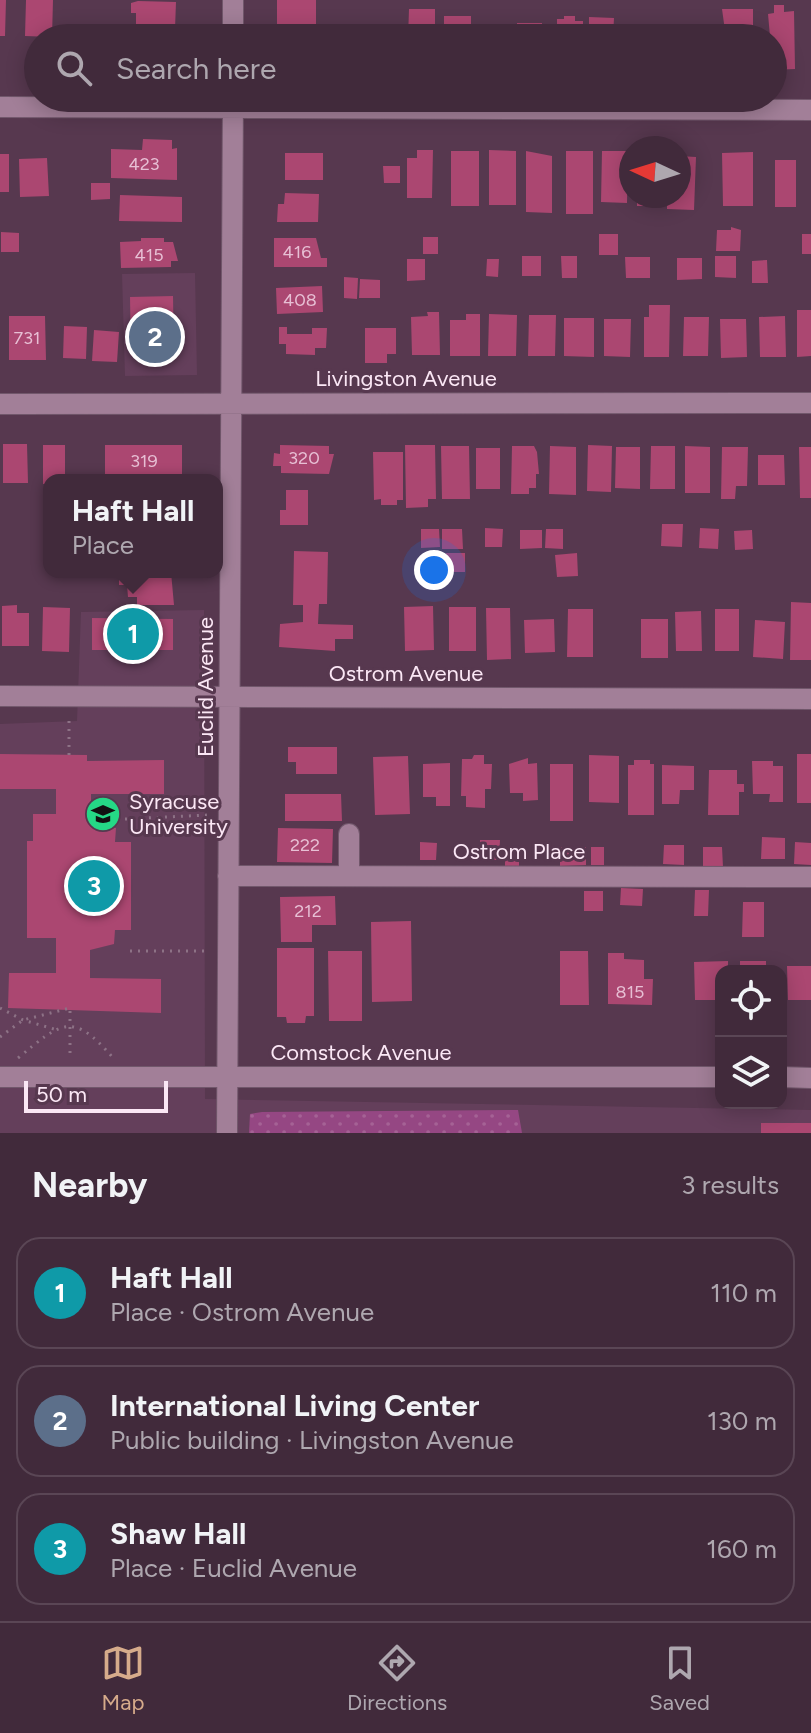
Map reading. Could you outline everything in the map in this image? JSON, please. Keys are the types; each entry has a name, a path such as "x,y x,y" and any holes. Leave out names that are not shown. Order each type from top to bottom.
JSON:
{"street":[{"path":"233,0 233,24"},
{"path":"0,107 24,106"},
{"path":"787,110 811,110"},
{"name":"Euclid Avenue","path":"227,1133 233,112"},
{"name":"Livingston Avenue","path":"0,404 229,401 811,403"},
{"name":"Ostrom Avenue","path":"0,696 811,699"},
{"path":"349,834 349,875"},
{"name":"Ostrom Place","path":"228,876 811,877"},
{"name":"Comstock Avenue","path":"4,1071 71,1077 715,1077"},
{"path":"787,1077 811,1078"}],"path":[{"path":"69,696 69,755"},
{"path":"125,819 228,814"},
{"path":"130,951 226,951"},
{"path":"0,1008 23,1020 54,1029"},
{"path":"0,1037 23,1020 70,1008 71,1077"},
{"path":"4,1071 54,1029 70,1025 93,1034 130,1077"}],"shaded area":[{"path":"195,273 197,375 125,376 122,274"},
{"name":"Syracuse University","path":"204,610 205,1099 811,1110 811,1133 0,1133 0,724 77,721 81,612"},
{"path":"518,1110 522,1133 249,1133 250,1114 262,1112"}],"building":[{"path":"0,0 6,0 5,36 0,36"},
{"path":"26,0 53,0 52,24 25,24"},
{"path":"277,0 316,0 316,24 277,24"},
{"path":"176,2 175,24 136,24 136,13 131,13 131,3"},
{"path":"774,5 784,5 784,12 794,11 795,69 787,69 787,24 769,24 768,14 774,13"},
{"path":"409,9 435,9 435,24 408,24"},
{"path":"722,9 753,9 753,24 724,24"},
{"path":"444,16 471,16 471,24 444,24"},
{"path":"564,16 575,16 575,21 583,21 583,24 557,24 557,19 564,19"},
{"path":"589,17 614,18 614,24 589,24"},
{"path":"143,139 172,140 172,149 177,148 177,180 111,178 111,149 142,150"},
{"path":"417,150 433,150 432,198 407,198 407,158 417,158"},
{"path":"489,150 516,151 516,205 489,205"},
{"path":"451,151 479,151 479,206 451,206"},
{"path":"526,151 552,156 552,213 526,212"},
{"path":"566,151 593,151 593,214 566,214"},
{"path":"602,151 619,151 619,203 601,202"},
{"path":"753,152 753,206 723,206 722,153"},
{"path":"285,153 323,153 323,180 285,180"},
{"path":"0,154 9,154 9,192 0,192"},
{"path":"691,157 696,157 694,210 667,209 691,208"},
{"path":"47,158 49,196 20,197 19,159"},
{"path":"775,160 796,160 796,207 775,207"},
{"path":"383,166 400,166 400,183 384,183"},
{"path":"91,183 110,183 110,199 91,200"},
{"path":"285,193 319,194 318,222 277,222 278,204 284,204"},
{"path":"120,195 182,197 182,222 119,221"},
{"path":"731,227 741,230 740,251 716,251 717,230 731,230"},
{"path":"1,232 19,233 19,252 1,252"},
{"path":"599,234 618,234 618,255 599,255"},
{"path":"802,234 811,234 811,254 802,254"},
{"path":"423,237 438,237 438,254 423,254"},
{"path":"141,238 164,238 164,242 173,242 178,261 171,261 171,267 121,268 120,242 141,241"},
{"path":"274,238 316,238 321,258 327,258 327,267 274,267"},
{"path":"522,256 541,256 541,276 522,276"},
{"path":"561,256 577,256 577,278 562,278"},
{"path":"715,256 736,256 736,278 715,277"},
{"path":"625,257 650,257 650,278 626,278"},
{"path":"677,258 702,258 702,279 677,280"},
{"path":"407,259 425,259 425,280 407,281"},
{"path":"487,259 499,259 498,277 486,276"},
{"path":"767,260 768,283 752,283 752,261"},
{"path":"344,277 358,278 357,299 344,298"},
{"path":"360,279 380,280 380,298 359,298"},
{"path":"322,286 323,312 277,314 276,288"},
{"path":"173,296 174,356 131,356 130,297"},
{"path":"649,305 670,305 669,357 644,357 644,317 649,317"},
{"path":"797,310 811,310 811,356 797,357"},
{"path":"427,312 439,312 440,355 412,355 411,317 428,316"},
{"path":"466,314 480,314 480,356 450,356 450,320 466,320"},
{"path":"489,314 517,315 516,356 488,356"},
{"path":"529,315 556,315 555,356 528,356"},
{"path":"9,316 45,316 46,360 9,360"},
{"path":"785,316 786,357 760,357 759,317"},
{"path":"684,317 709,317 708,356 683,356"},
{"path":"564,318 594,318 594,357 564,356"},
{"path":"604,319 631,319 630,357 604,356"},
{"path":"720,319 746,319 747,357 721,358"},
{"path":"64,326 87,327 86,359 63,358"},
{"path":"279,327 287,327 287,334 312,334 312,328 327,328 326,348 315,348 315,355 286,354 286,344 279,344"},
{"path":"365,328 396,328 396,354 387,354 387,363 365,363"},
{"path":"94,330 119,332 117,362 92,361"},
{"path":"3,444 27,444 28,483 3,483"},
{"path":"43,445 65,445 65,474 43,474"},
{"path":"105,445 182,445 182,474 105,474"},
{"path":"280,445 329,446 329,454 334,454 329,474 281,473 281,466 273,466 274,453 280,454"},
{"path":"405,445 435,445 436,499 428,499 428,507 406,508"},
{"path":"588,445 612,446 611,492 587,491"},
{"path":"441,446 469,446 470,499 442,499"},
{"path":"512,446 534,446 537,452 539,474 536,474 536,488 529,488 529,494 511,494"},
{"path":"550,446 576,447 576,495 549,494"},
{"path":"651,446 675,446 675,489 650,489"},
{"path":"685,446 710,447 710,493 685,493"},
{"path":"616,447 640,447 640,489 615,488"},
{"path":"722,447 748,447 747,486 736,486 735,499 721,499"},
{"path":"799,447 811,447 811,498 800,498"},
{"path":"476,448 500,448 500,489 476,489"},
{"path":"373,452 403,452 403,500 397,500 397,505 381,505 381,499 374,500"},
{"path":"758,455 784,455 785,485 758,485"},
{"path":"286,490 308,490 308,525 280,525 280,510 286,510"},
{"path":"662,524 683,524 682,547 661,546"},
{"path":"485,528 503,529 502,547 485,547"},
{"path":"700,528 719,529 718,549 699,548"},
{"path":"421,529 439,529 440,547 421,548"},
{"path":"442,529 462,529 463,549 442,549"},
{"path":"546,529 563,529 563,549 545,548"},
{"path":"520,530 542,530 542,548 520,549"},
{"path":"752,530 753,549 735,550 734,531"},
{"path":"294,551 328,552 327,604 319,604 318,624 353,625 353,639 335,639 335,651 279,647 280,624 303,622 303,605 293,605"},
{"path":"428,553 443,553 443,572 428,572"},
{"path":"446,553 465,553 465,572 446,572"},
{"path":"577,553 578,576 557,577 555,555"},
{"path":"119,578 172,578 174,605 137,605 137,597 128,597 127,585 119,585"},
{"path":"791,602 811,603 811,660 790,660"},
{"path":"17,605 17,613 29,613 29,646 2,646 2,606"},
{"path":"433,606 434,650 405,651 404,607"},
{"path":"43,607 70,608 69,652 42,651"},
{"path":"449,607 476,607 476,651 449,651"},
{"path":"486,608 510,608 511,659 487,660"},
{"path":"568,609 593,609 593,657 567,657"},
{"path":"715,609 739,609 739,651 715,651"},
{"path":"701,611 702,651 676,651 675,612"},
{"path":"92,618 173,619 173,650 92,650"},
{"path":"554,619 555,652 525,653 524,620"},
{"path":"641,619 668,619 668,658 641,658"},
{"path":"755,620 785,622 783,659 753,657"},
{"path":"288,747 337,747 337,774 296,774 296,762 288,762"},
{"path":"0,754 87,755 87,761 164,760 164,794 91,794 91,822 116,828 115,842 131,842 131,930 115,930 114,944 90,950 90,978 161,979 161,1013 8,1008 9,973 56,973 56,938 27,938 27,841 33,841 33,814 56,814 56,789 0,789"},
{"path":"797,754 811,754 811,803 797,803"},
{"path":"474,755 484,755 484,764 492,764 491,789 485,789 485,808 466,807 466,796 461,796 462,759 472,759"},
{"path":"589,755 619,756 619,803 589,802"},
{"path":"408,756 410,814 375,815 373,757"},
{"path":"528,758 528,764 537,763 538,800 523,801 523,793 510,793 509,764"},
{"path":"634,760 650,760 650,764 654,764 654,815 628,815 628,765 634,765"},
{"path":"752,761 773,761 773,766 783,766 783,802 769,802 770,794 753,794"},
{"path":"450,763 450,806 436,806 436,797 423,797 423,764"},
{"path":"550,764 573,764 573,821 550,821"},
{"path":"662,765 694,766 694,790 680,790 679,804 662,804"},
{"path":"709,770 737,770 737,784 744,784 744,792 739,792 739,815 708,815"},
{"path":"285,794 341,794 342,821 285,821"},
{"path":"278,828 333,829 332,863 277,862"},
{"path":"762,837 785,838 785,859 761,859"},
{"path":"480,840 500,840 499,860 480,860"},
{"path":"420,842 437,843 436,860 420,860"},
{"path":"795,842 811,843 811,865 794,864"},
{"path":"664,845 684,845 684,865 663,864"},
{"path":"560,847 586,847 586,865 560,866"},
{"path":"591,847 604,847 604,865 591,865"},
{"path":"703,847 722,847 723,867 703,867"},
{"path":"505,848 519,848 519,867 505,866"},
{"path":"621,888 643,889 642,906 620,905"},
{"path":"695,890 709,890 708,916 694,916"},
{"path":"584,891 603,891 603,911 584,911"},
{"path":"335,896 336,925 312,925 312,942 281,942 280,897"},
{"path":"743,902 764,902 764,937 742,937"},
{"path":"411,921 412,1001 372,1002 371,922"},
{"path":"277,948 314,948 314,1016 306,1016 305,1023 287,1023 286,1017 277,1017"},
{"path":"328,951 362,951 362,1021 329,1021"},
{"path":"560,951 588,951 589,1005 560,1005"},
{"path":"608,953 624,953 624,959 644,960 644,979 653,979 652,1005 608,1004"},
{"path":"728,961 728,965 715,965 715,1000 695,1000 694,962"},
{"path":"740,961 766,961 766,965 740,965"},
{"path":"787,966 811,966 811,1000 788,1000"},
{"path":"761,1123 811,1123 811,1133 761,1133"}],"place":[{"name":"International Living Center","path":"155,337"},
{"name":"Haft Hall","path":"133,634"},
{"name":"Syracuse University","path":"103,814"},
{"name":"Shaw Hall","path":"94,886"}]}
